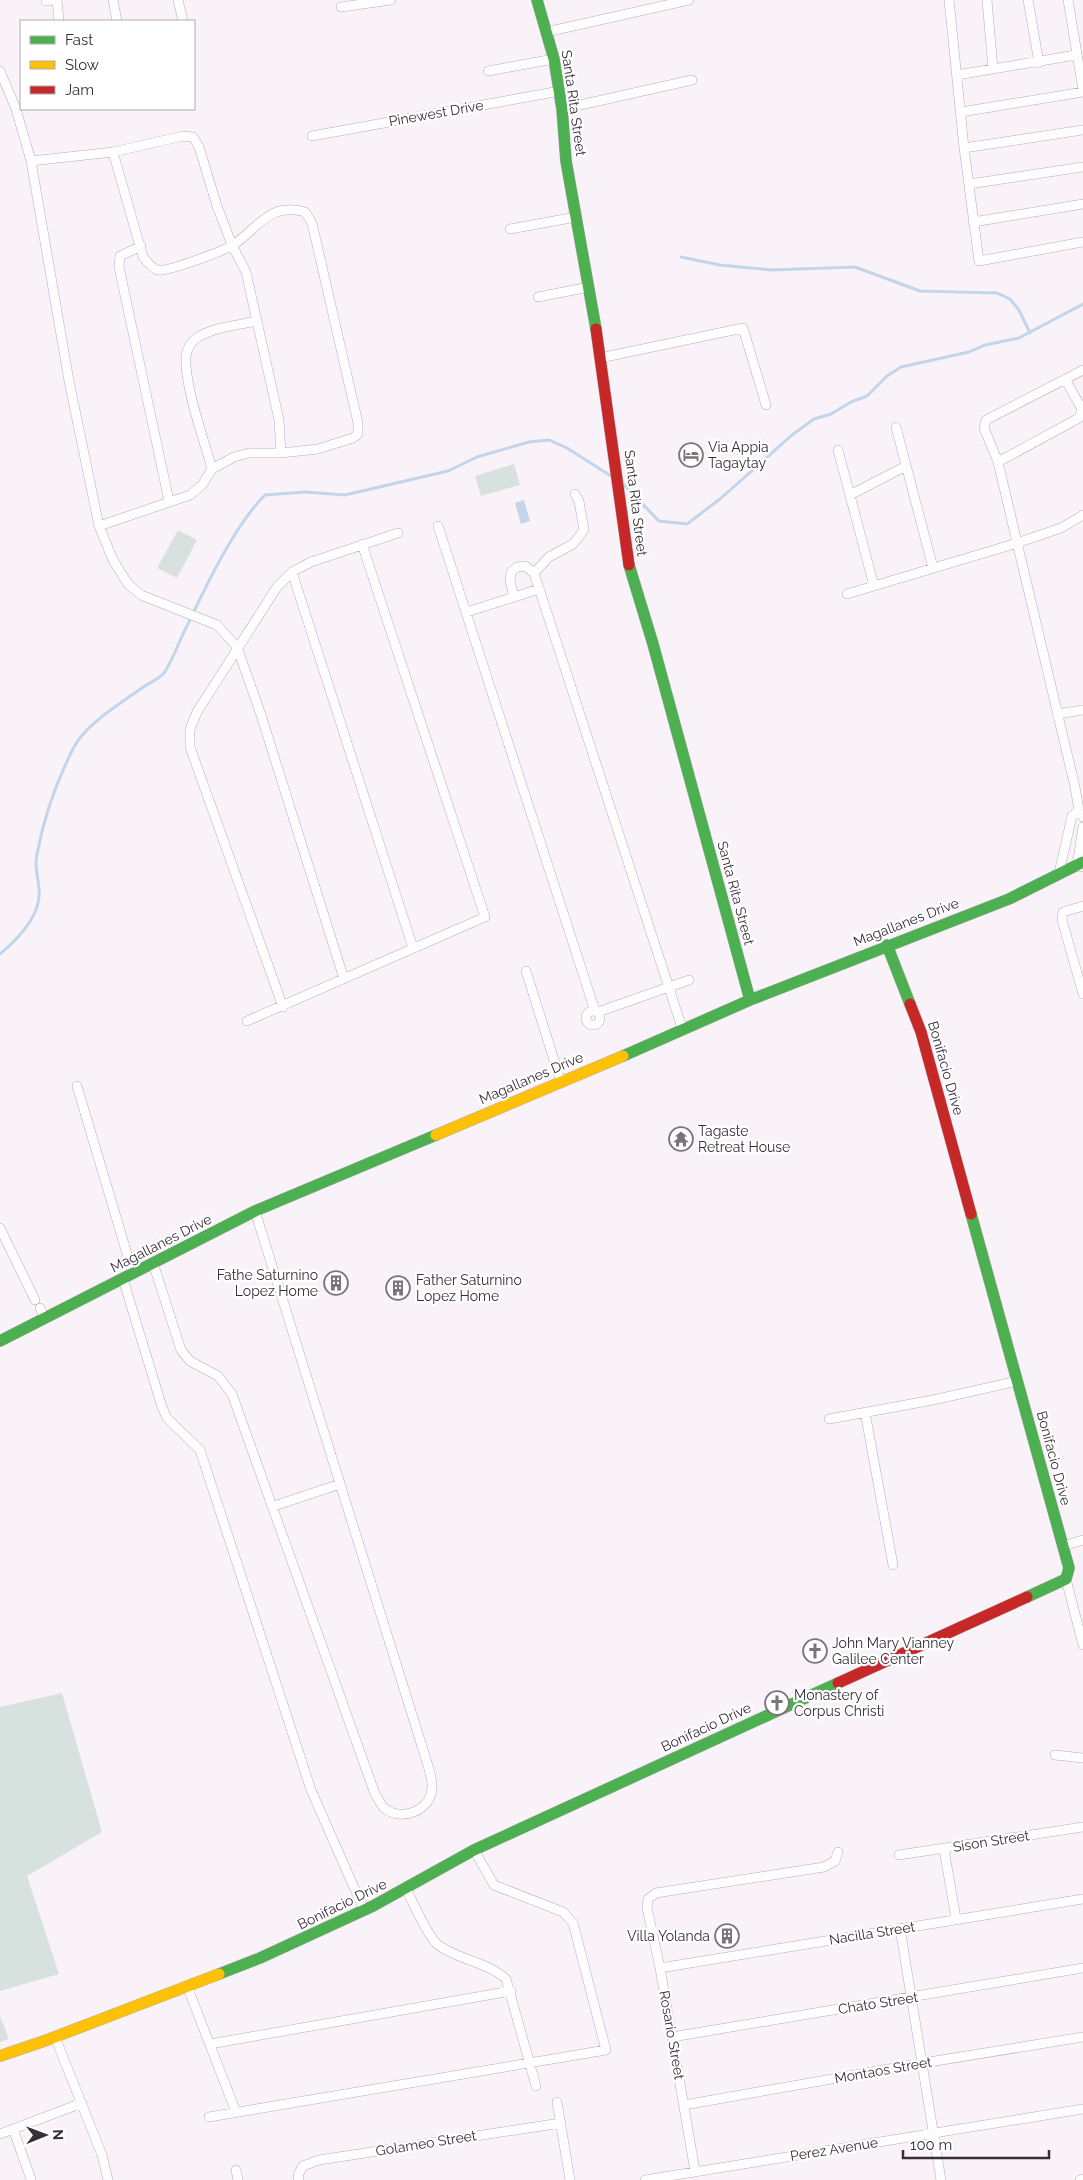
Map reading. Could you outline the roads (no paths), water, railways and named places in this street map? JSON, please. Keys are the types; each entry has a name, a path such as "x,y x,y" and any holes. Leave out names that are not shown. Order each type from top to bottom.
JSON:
{"street":[{"path":"46,1 52,0"},
{"path":"56,0 59,20"},
{"path":"113,0 117,20"},
{"path":"178,0 183,20"},
{"path":"341,7 391,0"},
{"name":"Santa Rita Street","path":"537,0 554,58 560,91 566,161 589,287 629,565 653,644 750,1000"},
{"path":"546,32 689,0"},
{"path":"949,0 964,148 979,261 1083,242"},
{"path":"987,0 993,70"},
{"path":"1028,0 1039,62"},
{"path":"961,112 1083,91 1068,0"},
{"path":"956,75 1076,55"},
{"path":"488,71 554,58"},
{"path":"0,72 16,109 31,160 69,381 99,526 113,560 128,584 141,595 217,625 237,647 261,715 344,979"},
{"path":"562,109 692,80"},
{"name":"Pinewest Drive","path":"312,136 560,91"},
{"path":"964,148 1083,130"},
{"path":"31,160 113,152 183,136 193,137 199,147 217,206 232,245 246,272 279,420 281,453"},
{"path":"99,526 190,495 202,485 212,469 234,457 249,452 281,453 318,449 353,438 358,434 358,423 312,223 305,212 294,209 278,210 258,222 232,245 173,269 158,270 143,257 113,152"},
{"path":"969,184 1083,166"},
{"path":"973,222 1083,204"},
{"path":"510,229 576,217"},
{"path":"141,246 120,256 119,267 169,501"},
{"path":"538,297 589,287"},
{"path":"212,469 195,410 187,369 188,350 190,345 198,338 214,331 257,321"},
{"path":"600,358 743,328 766,405"},
{"path":"1059,873 1072,816 1081,814 1079,786 1057,714 998,462 984,428 986,420 1083,370"},
{"path":"998,462 1079,418 1082,409 1065,379"},
{"path":"896,427 933,568"},
{"path":"838,450 874,586"},
{"path":"850,495 906,466"},
{"path":"534,573 549,557 573,544 584,530 579,501 575,494"},
{"path":"847,594 1017,543 1061,528 1083,515"},
{"path":"438,526 596,1012 690,980"},
{"path":"283,1007 190,747 190,730 197,712 237,647 277,587 292,572 311,562 398,533"},
{"path":"247,1022 485,917 362,544"},
{"path":"514,597 510,581 511,572 517,567 525,566 534,573 667,987 683,1031"},
{"path":"292,572 413,948"},
{"path":"467,612 539,589"},
{"path":"1057,714 1083,710"},
{"path":"1081,865 1083,827"},
{"name":"Magallanes Drive","path":"0,1341 255,1211 683,1031 750,1000 1009,899 1059,873 1081,865"},
{"path":"1083,906 1063,912 1062,920 1083,994"},
{"name":"Bonifacio Drive","path":"0,2056 55,2037 260,1958 406,1889 474,1850 1066,1579 1068,1568 921,1032 887,945"},
{"path":"526,970 561,1082"},
{"path":"77,1086 162,1407 167,1418 200,1450 311,1790 364,1910"},
{"path":"153,1263 181,1350 190,1360 218,1376 232,1394 274,1506 375,1794 384,1808 398,1813 411,1814 426,1805 432,1789 428,1769 255,1211"},
{"path":"0,1228 35,1300"},
{"path":"40,1308 45,1319"},
{"path":"829,1419 933,1400 1018,1381"},
{"path":"865,1412 893,1565"},
{"path":"274,1506 340,1484"},
{"path":"1062,1546 1083,1540"},
{"path":"1066,1579 1083,1645"},
{"path":"1055,1755 1083,1758"},
{"name":"Sison Street","path":"899,1855 1083,1827"},
{"path":"944,1849 956,1919"},
{"path":"209,2117 606,2050 573,1923 563,1912 494,1885 474,1850"},
{"name":"Rosario Street","path":"695,2172 648,1908 648,1899 656,1893 824,1868 835,1861 838,1852"},
{"path":"406,1889 436,1943 445,1949 497,1971 506,1979 511,1991 536,2086"},
{"name":"Nacilla Street","path":"660,1968 1083,1898"},
{"path":"900,1928 941,2180"},
{"name":"Chato Street","path":"672,2037 1083,1968"},
{"path":"187,1986 236,2112"},
{"path":"210,2044 511,1991"},
{"path":"55,2037 102,2155 108,2180"},
{"name":"Montaos Street","path":"684,2106 923,2063 1083,2037"},
{"path":"557,2102 570,2180"},
{"path":"0,2134 82,2103"},
{"name":"Perez Avenue","path":"645,2180 1083,2109"},
{"name":"Golameo Street","path":"298,2177 303,2166 319,2160 561,2123"},
{"path":"13,2129 31,2179"},
{"path":"236,2170 238,2180"}],"water":[{"path":"524,500 530,521 521,524 515,503"}],"waterway":[{"path":"681,257 720,265 771,270 855,267 920,291 997,293 1010,299 1019,310 1030,333"},
{"path":"624,485 659,521 687,524 720,499 792,435 814,419 831,414 851,402 867,396 887,376 901,367 969,352 985,345 1019,338 1083,304"},
{"path":"0,954 21,933 37,907 39,888 36,858 40,840 56,786 74,747 95,722 164,673 231,540 253,508 265,495 305,492 345,495 448,471 477,457 529,442 549,440 567,448 611,476"}],"place":[{"name":"Via Appia Tagaytay","path":"691,455"},
{"name":"Tagaste Retreat House","path":"681,1139"},
{"name":"Fathe Saturnino Lopez Home","path":"336,1283"},
{"name":"Father Saturnino Lopez Home","path":"398,1288"},
{"name":"John Mary Vianney Galilee Center","path":"815,1651"},
{"name":"Monastery of Corpus Christi","path":"777,1703"},
{"name":"Villa Yolanda","path":"727,1936"}]}
